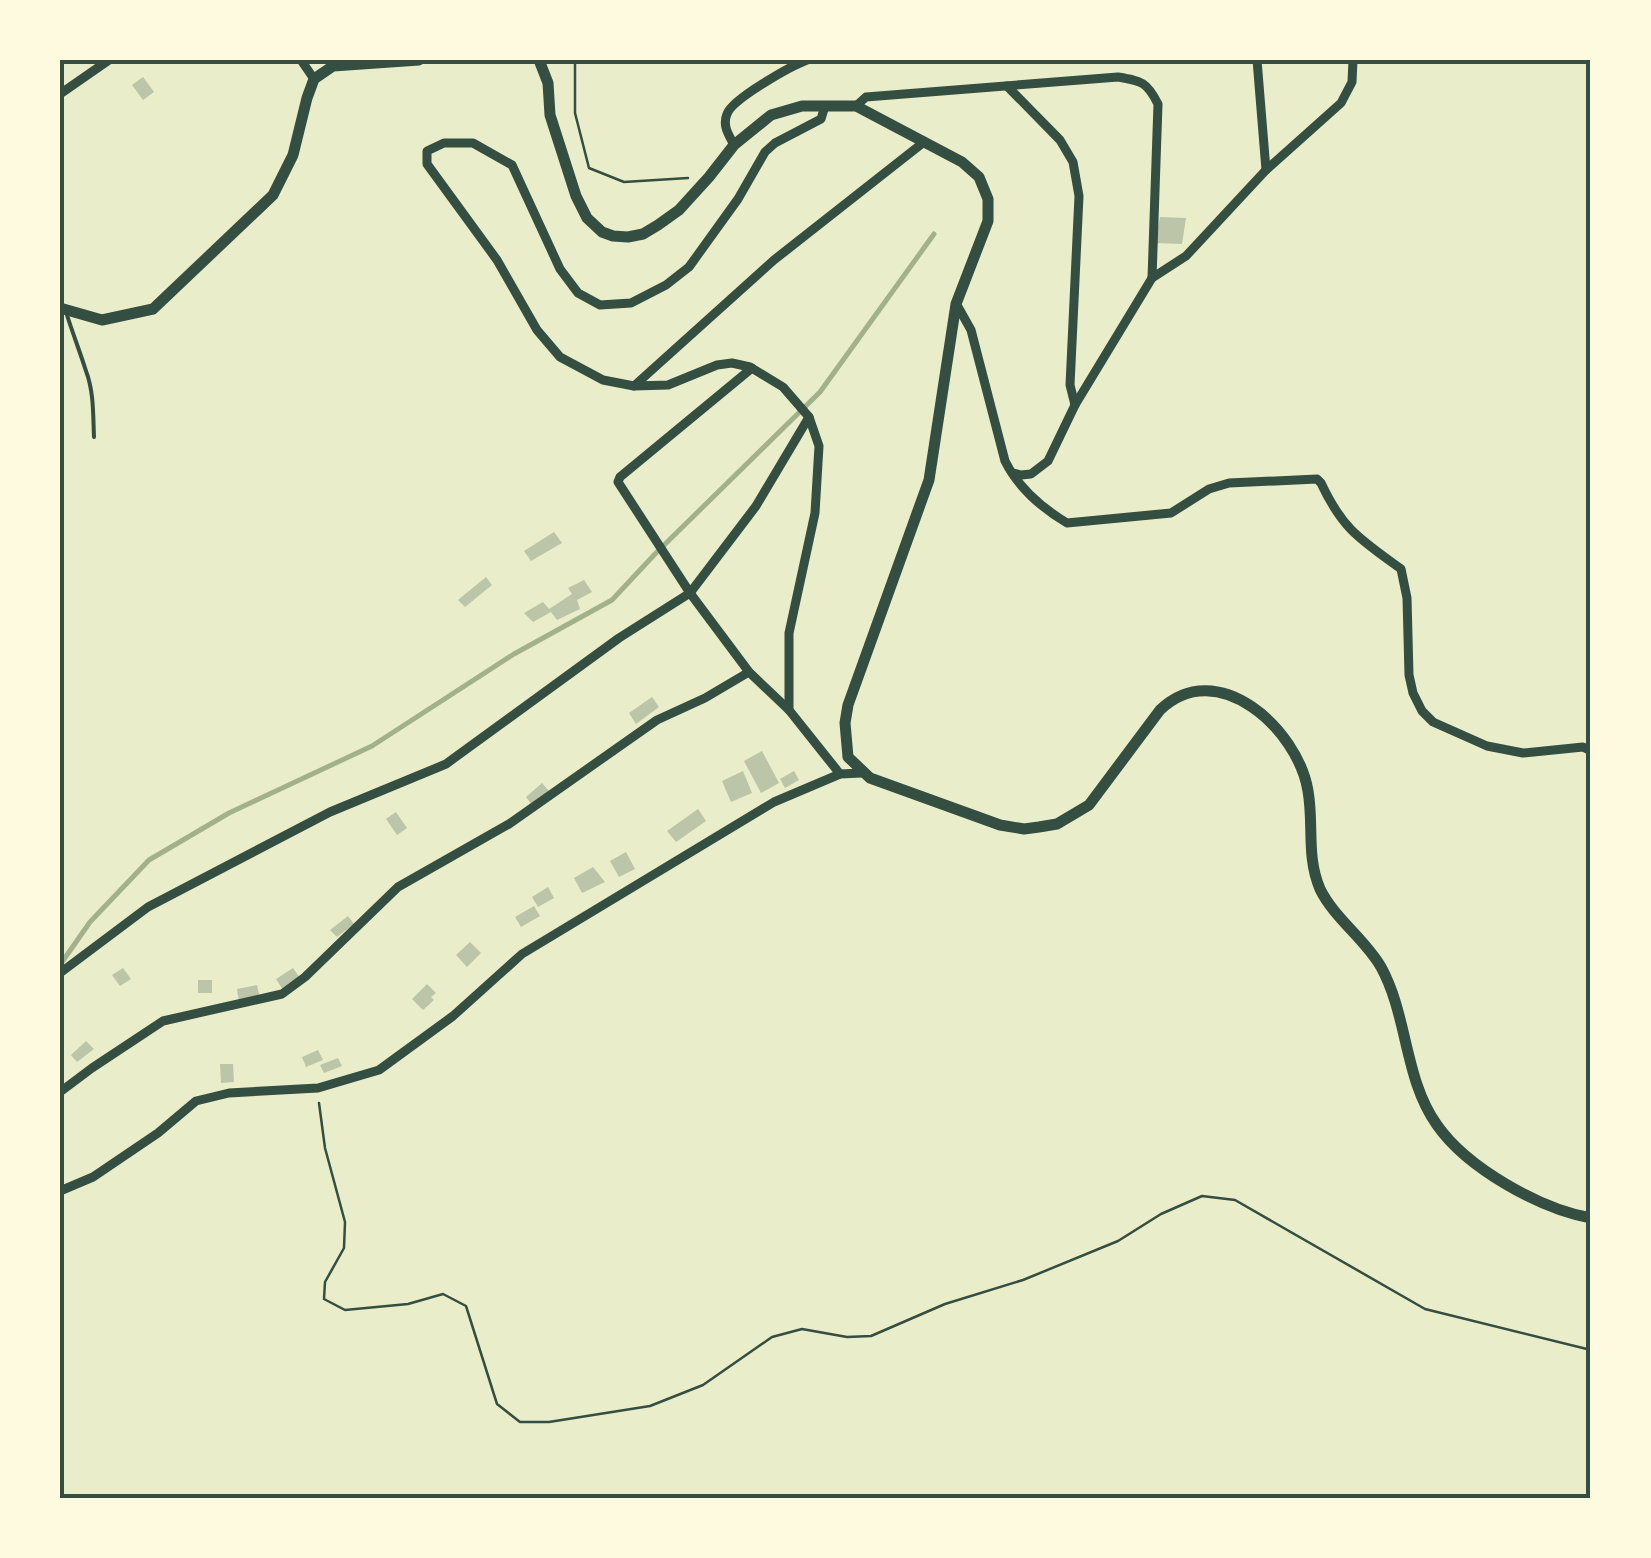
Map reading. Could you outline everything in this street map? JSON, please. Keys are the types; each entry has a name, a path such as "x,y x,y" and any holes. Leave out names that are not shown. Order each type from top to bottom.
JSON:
{"main road":[{"path":"63,309 102,320 153,309 272,195 293,155 314,78 333,66 419,60"},
{"path":"539,60 548,83 550,115 576,196 587,218 613,236 643,234 679,210 734,145 771,115 802,106 856,106 962,162 978,177 988,200 988,221 956,304 929,480 848,705 848,757 870,778 1000,825 1024,829 1057,824 1089,804 1172,698 1205,689 1228,692 1249,705 1271,722 1300,765 1308,790 1311,864 1322,893 1380,966 1422,1097 1436,1124 1468,1158 1495,1178 1531,1197 1591,1218"}],"street":[{"path":"60,94 109,60"},
{"path":"300,60 314,78"},
{"path":"734,145 725,127 733,104 807,60"},
{"path":"1256,60 1266,170"},
{"path":"1011,472 1031,474 1048,461 1075,405 1152,278 1186,256 1266,170 1341,103 1352,82 1353,60"},
{"path":"856,106 866,97 1118,77 1140,80 1150,88 1158,104 1152,278"},
{"path":"1007,86 1060,140 1073,162 1079,196 1070,385 1075,405"},
{"path":"789,710 790,632 815,513 819,446 809,417 784,386 752,368 732,363 668,385 634,386 603,380 560,357 537,330 497,260 427,164 427,150 444,142 473,143 512,165 560,269 578,293 600,305 632,303 689,267 738,200 765,152 776,142 821,119 825,106"},
{"path":"634,386 774,260 924,142"},
{"path":"956,304 971,330 1005,461 1037,501 1066,523 1171,513 1209,489 1229,483 1316,479 1340,520 1356,537 1401,568 1407,598 1413,693 1433,722 1487,746 1522,753 1584,747 1591,751"},
{"path":"752,368 618,482 690,594 748,672 789,710 840,774"},
{"path":"60,973 148,907 330,812 446,764 619,638 690,594 756,506 809,417"},
{"path":"60,1092 164,1021 282,994 398,887 509,824 657,720 748,672"},
{"path":"60,1190 92,1178 158,1133 196,1101 229,1092 318,1088 380,1070 453,1016 522,954 774,802 840,774 862,772"}],"lane":[{"path":"63,309 87,371 94,437"}],"path":[{"path":"574,60 574,114 589,168 624,182 709,177"},
{"path":"318,1088 325,1148 345,1222 344,1248 325,1282 324,1299 345,1310 408,1304 443,1294 466,1306 496,1404 520,1422 549,1422 650,1406 703,1385 772,1337 802,1329 848,1337 872,1336 945,1304 1023,1280 1118,1241 1161,1214 1202,1196 1235,1200 1425,1309 1591,1350"}],"building":[{"path":"143,77 154,92 143,100 132,85"},
{"path":"1160,217 1186,218 1182,244 1155,243"},
{"path":"554,532 562,543 531,561 524,551"},
{"path":"486,577 492,585 465,607 458,600"},
{"path":"584,580 592,592 577,600 580,609 557,620 551,612 533,622 524,613 543,602 549,609 572,594 568,588"},
{"path":"652,697 659,707 636,724 629,713"},
{"path":"762,751 779,783 761,793 744,761"},
{"path":"743,771 752,793 731,802 722,781"},
{"path":"794,771 799,780 785,788 780,779"},
{"path":"542,783 549,791 532,805 526,797"},
{"path":"698,809 706,821 676,842 667,831"},
{"path":"396,812 407,828 397,835 386,819"},
{"path":"626,852 635,869 619,877 610,861"},
{"path":"593,867 605,882 582,893 574,878"},
{"path":"548,887 554,898 538,907 532,897"},
{"path":"534,906 540,916 521,927 515,917"},
{"path":"348,916 354,924 337,937 330,930"},
{"path":"470,942 481,953 467,967 456,955"},
{"path":"123,968 131,979 120,986 112,975"},
{"path":"293,968 300,978 283,990 276,979"},
{"path":"198,980 212,980 212,993 198,993"},
{"path":"427,984 436,993 423,1010 412,999"},
{"path":"257,985 260,999 239,1002 237,989"},
{"path":"86,1041 94,1049 77,1062 71,1055"},
{"path":"318,1050 323,1060 306,1067 302,1057"},
{"path":"338,1058 342,1066 324,1073 320,1065"},
{"path":"220,1064 233,1064 234,1082 221,1083"}],"waterway":[{"path":"60,965 90,922 149,860 229,813 372,746 514,654 612,600 820,392 934,234"}]}
